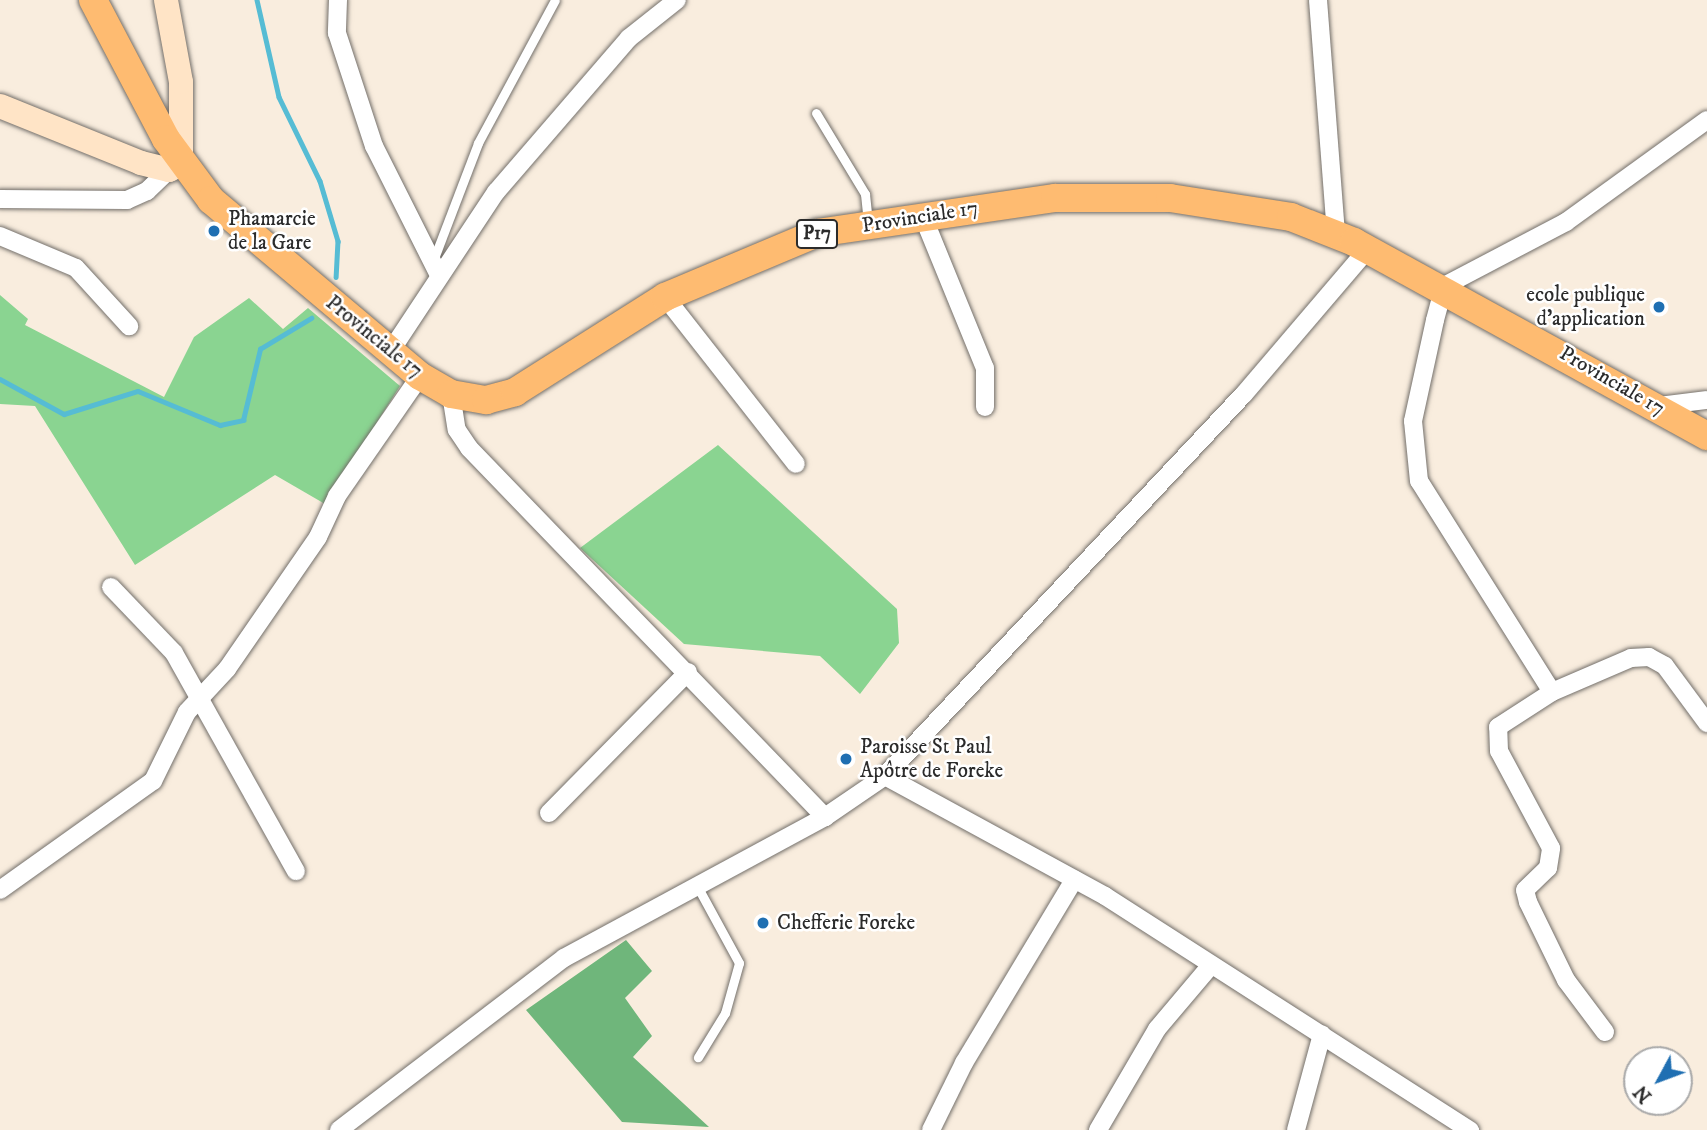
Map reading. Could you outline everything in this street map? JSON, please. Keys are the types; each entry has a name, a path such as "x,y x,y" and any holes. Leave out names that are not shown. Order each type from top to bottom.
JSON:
{"main road":[{"name":"Provinciale 17","path":"93,0 175,167 390,352 420,376 451,394 486,400 515,392 666,297 817,233 922,214 1055,198 1170,198 1224,201 1336,234 1444,286 1707,436"}],"street":[{"path":"0,199 127,200 147,191 175,167 182,93 166,0"},
{"path":"338,0 337,33 374,146 435,268"},
{"path":"1318,0 1336,234"},
{"path":"390,352 435,268 572,99 671,2"},
{"path":"0,106 175,167"},
{"path":"1552,692 1419,481 1413,421 1444,286 1566,222 1707,120"},
{"path":"922,214 985,368 985,407"},
{"path":"0,236 76,268 129,327"},
{"path":"339,1130 564,957 695,883 825,817 885,776 1244,394 1368,249"},
{"path":"666,297 796,464"},
{"path":"0,890 153,781 176,730 318,537 337,496 420,376"},
{"path":"451,394 457,430 468,448 825,817"},
{"path":"1658,406 1707,400"},
{"path":"111,587 174,653 296,871"},
{"path":"1605,1032 1566,980 1528,902 1525,890 1548,868 1550,848 1494,739 1507,717 1552,692 1631,658 1649,657 1665,666 1707,723"},
{"path":"549,813 688,673"},
{"path":"885,776 1074,880 1322,1034 1470,1130"},
{"path":"931,1130 964,1063 1074,880"},
{"path":"1098,1130 1157,1029 1211,965"},
{"path":"1296,1130 1322,1034"}],"lane":[{"path":"435,268 478,143 555,0"},
{"path":"816,113 865,194 869,224"},
{"path":"695,883 739,963 725,1013 698,1057"}],"green space":[{"path":"0,295 28,319 25,325 164,397 194,337 249,298 283,329 308,308 400,386 325,504 275,475 135,565 35,406 0,404"},
{"path":"718,445 897,609 899,643 860,694 820,656 684,644 580,548"},
{"path":"626,940 652,971 625,998 652,1036 633,1057 709,1127 622,1122 526,1010"}],"waterway":[{"path":"257,0 279,97 320,181 338,241 336,277"},
{"path":"0,379 64,414 138,391 220,425 243,420 260,349 311,318"}],"place":[{"name":"Phamarcie de la Gare","path":"214,231"},
{"name":"ecole publique d'application","path":"1659,307"},
{"name":"Paroisse St Paul Apôtre de Foreke","path":"846,759"},
{"name":"Chefferie Foreke","path":"763,923"}]}
